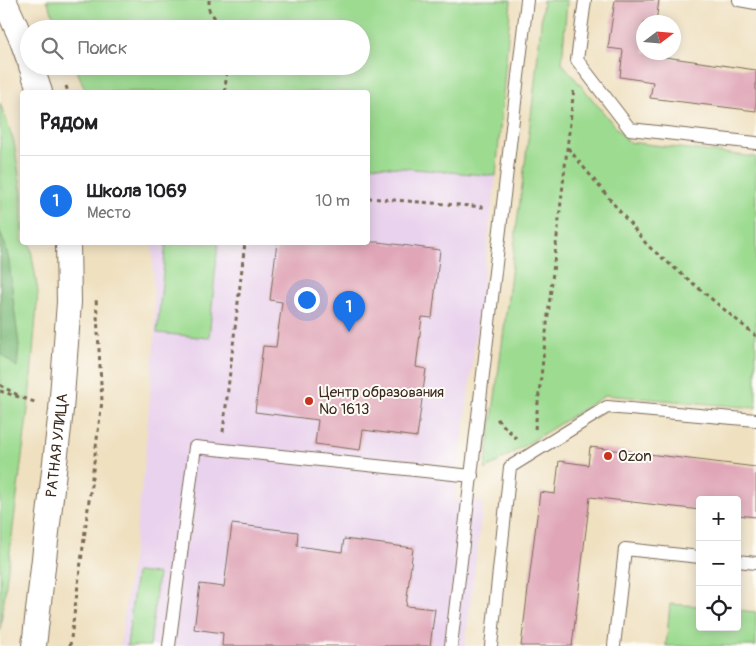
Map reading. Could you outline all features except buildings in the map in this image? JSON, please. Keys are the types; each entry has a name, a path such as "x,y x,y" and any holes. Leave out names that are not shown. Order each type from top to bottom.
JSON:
{"street":[{"path":"4,0 20,36"},
{"path":"34,75 39,90"},
{"name":"РАТНАЯ УЛИЦА","path":"34,646 61,410 69,302 68,245"}],"lane":[{"path":"451,646 527,0"},
{"path":"585,0 577,60 630,129 756,144"},
{"path":"739,0 756,2"},
{"path":"491,646 510,467 607,407 756,420"},
{"path":"169,646 195,447 472,476"},
{"path":"614,646 625,549 696,557"},
{"path":"741,561 756,563"}],"path":[{"path":"209,0 209,10 216,20"},
{"path":"532,454 577,60"},
{"path":"225,90 226,75"},
{"path":"567,148 648,246 756,336"},
{"path":"370,198 504,208"},
{"path":"221,450 245,245"},
{"path":"70,646 102,401 96,292"},
{"path":"0,385 28,401 0,392"},
{"path":"481,402 532,454"}],"shaded area":[{"name":"Центр образования № 1613","path":"370,165 496,176 455,500 483,502 465,646 120,646 144,471 155,330 152,245 370,245"}],"green space":[{"path":"47,0 511,0 496,176 370,165 370,90 85,90 79,75 370,75 370,20 55,20"},
{"path":"543,0 567,0 562,63 628,142 756,157 756,408 606,395 485,470 529,134"},
{"path":"0,103 14,142 20,181 20,245 30,245 38,292 29,401 0,631"},
{"path":"0,233 9,261 19,345 17,367 0,354"},
{"path":"166,245 218,245 209,338 157,333"},
{"path":"136,572 158,574 150,646 127,646"},
{"path":"670,604 696,606 696,631 741,631 741,610 756,612 756,646 666,646"}],"place":[{"name":"Школа 1069","path":"349,332"},
{"name":"Центр образования № 1613","path":"309,401"},
{"name":"Ozon","path":"608,456"}]}
